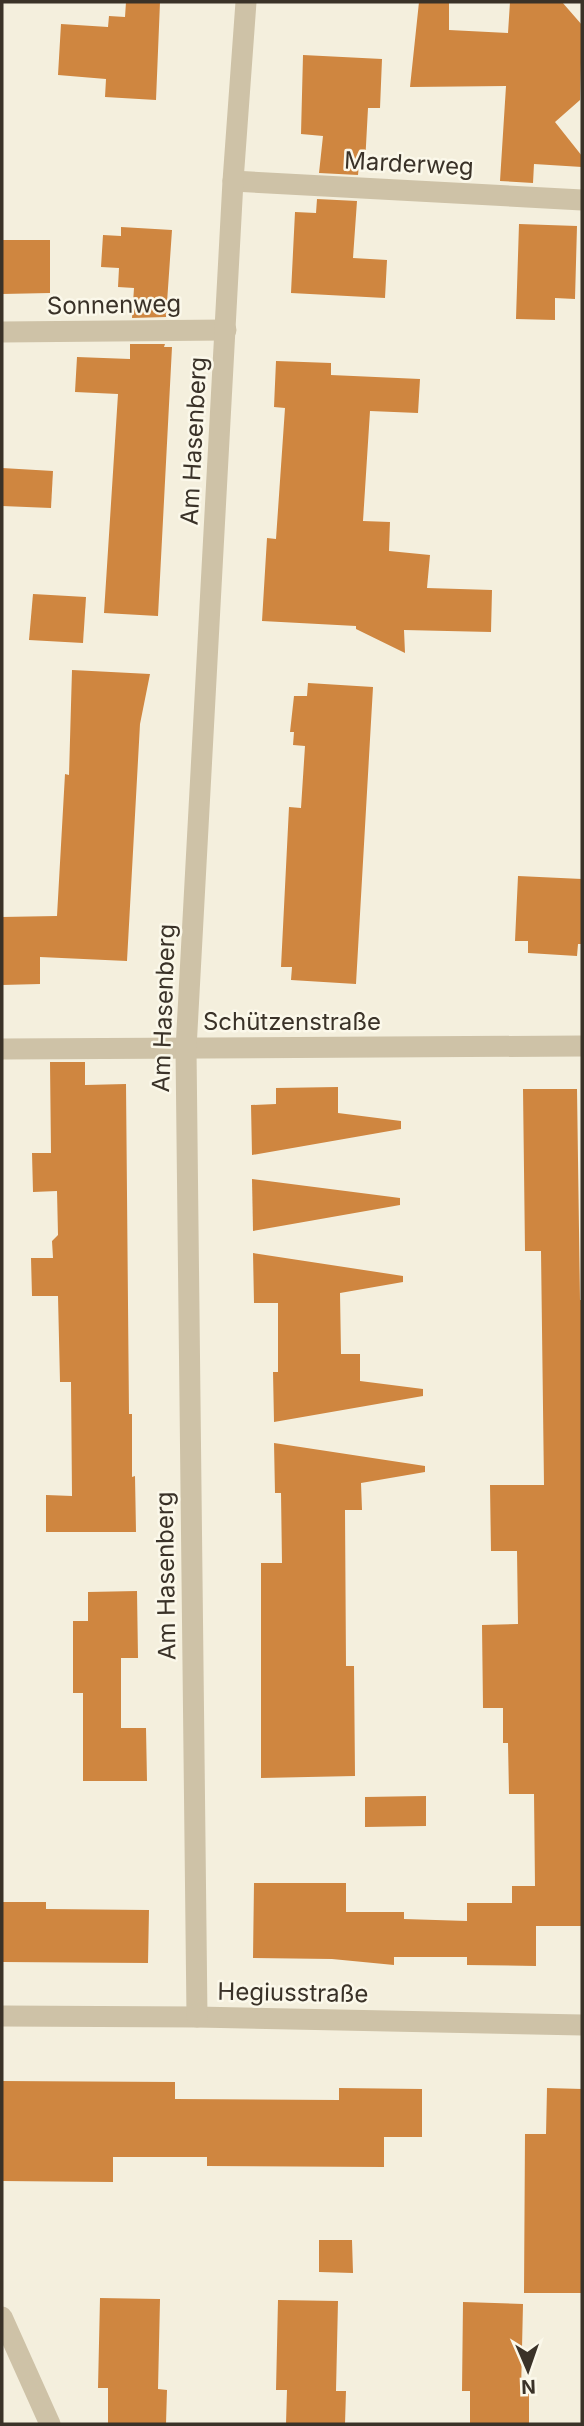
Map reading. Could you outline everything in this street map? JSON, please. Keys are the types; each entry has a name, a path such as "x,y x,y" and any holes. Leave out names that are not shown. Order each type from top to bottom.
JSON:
{"street":[{"name":"Am Hasenberg","path":"197,2017 186,1049 233,181 246,2"},
{"name":"Marderweg","path":"233,181 582,200"},
{"name":"Sonnenweg","path":"2,332 226,330"},
{"name":"Schützenstraße","path":"2,1049 582,1046"},
{"name":"Hegiusstraße","path":"2,2016 582,2025"},
{"path":"2,2318 50,2424"}],"building":[{"path":"126,2 160,2 156,100 105,97 106,79 58,75 61,24 108,27 109,16 125,17"},
{"path":"419,2 449,2 449,30 508,33 510,2 562,2 582,25 580,100 555,122 582,156 582,167 534,164 533,183 500,181 506,86 410,87"},
{"path":"303,55 382,59 380,108 368,108 365,164 359,164 358,175 319,173 323,136 301,134"},
{"path":"317,199 357,201 353,258 387,260 385,298 291,293 295,212 316,213"},
{"path":"519,224 577,226 575,299 555,298 555,320 516,319"},
{"path":"121,227 172,230 166,317 132,318 134,288 118,287 119,268 101,267 103,235 121,236"},
{"path":"2,240 50,240 50,293 2,294"},
{"path":"130,344 165,344 164,347 172,347 158,616 104,613 118,394 75,392 77,357 130,359"},
{"path":"276,361 331,363 331,375 420,379 418,413 370,411 363,521 390,522 389,551 430,555 427,588 492,590 491,632 404,630 405,653 356,629 356,626 262,621 267,538 276,539 285,408 274,407"},
{"path":"2,468 53,471 51,508 2,506"},
{"path":"33,594 86,597 83,643 29,640"},
{"path":"72,670 150,674 140,724 127,961 40,957 40,984 2,985 2,917 57,916 65,774 69,775"},
{"path":"308,683 373,687 356,984 291,980 292,967 281,967 289,807 301,808 305,746 293,745 294,732 290,732 294,696 307,696"},
{"path":"518,876 582,879 582,944 578,944 577,956 528,953 528,941 515,941"},
{"path":"50,1062 85,1062 85,1085 126,1084 129,1414 132,1414 132,1477 135,1476 136,1532 46,1532 46,1495 72,1496 71,1382 60,1382 58,1296 32,1296 31,1258 53,1258 52,1241 58,1235 57,1191 33,1192 32,1153 51,1153"},
{"path":"338,1087 338,1113 401,1121 401,1129 252,1155 251,1105 276,1104 276,1088"},
{"path":"523,1089 577,1089 582,1300 582,1926 536,1926 536,1966 467,1965 467,1957 394,1957 394,1965 332,1959 253,1958 254,1883 346,1883 346,1912 404,1912 404,1919 467,1921 467,1903 512,1903 512,1886 535,1886 534,1794 509,1794 508,1743 503,1743 503,1708 483,1708 482,1625 518,1624 517,1551 491,1551 490,1485 544,1485 541,1251 525,1251"},
{"path":"252,1179 400,1198 400,1205 253,1231"},
{"path":"253,1253 403,1276 403,1282 340,1293 341,1354 360,1354 360,1381 423,1389 423,1396 274,1422 273,1372 278,1372 278,1303 254,1303"},
{"path":"274,1443 425,1466 425,1472 361,1483 362,1510 345,1510 346,1666 354,1666 355,1776 261,1778 261,1563 282,1563 281,1493 275,1493"},
{"path":"137,1591 138,1658 121,1658 121,1728 146,1728 147,1781 83,1781 83,1693 73,1693 73,1621 88,1621 88,1592"},
{"path":"426,1796 426,1826 365,1827 365,1797"},
{"path":"2,1902 46,1902 46,1909 149,1910 148,1963 2,1962"},
{"path":"2,2081 175,2082 175,2099 339,2100 339,2088 422,2089 422,2137 384,2137 384,2167 207,2166 207,2157 113,2157 113,2182 2,2181"},
{"path":"547,2088 582,2089 582,2293 524,2293 525,2134 546,2134"},
{"path":"319,2240 352,2240 353,2273 319,2272"},
{"path":"100,2298 160,2299 158,2389 167,2390 166,2424 108,2424 108,2388 98,2388"},
{"path":"278,2300 338,2301 336,2391 346,2391 345,2424 286,2424 287,2390 276,2390"},
{"path":"463,2302 523,2304 521,2392 529,2392 529,2424 470,2424 470,2391 462,2391"}]}
